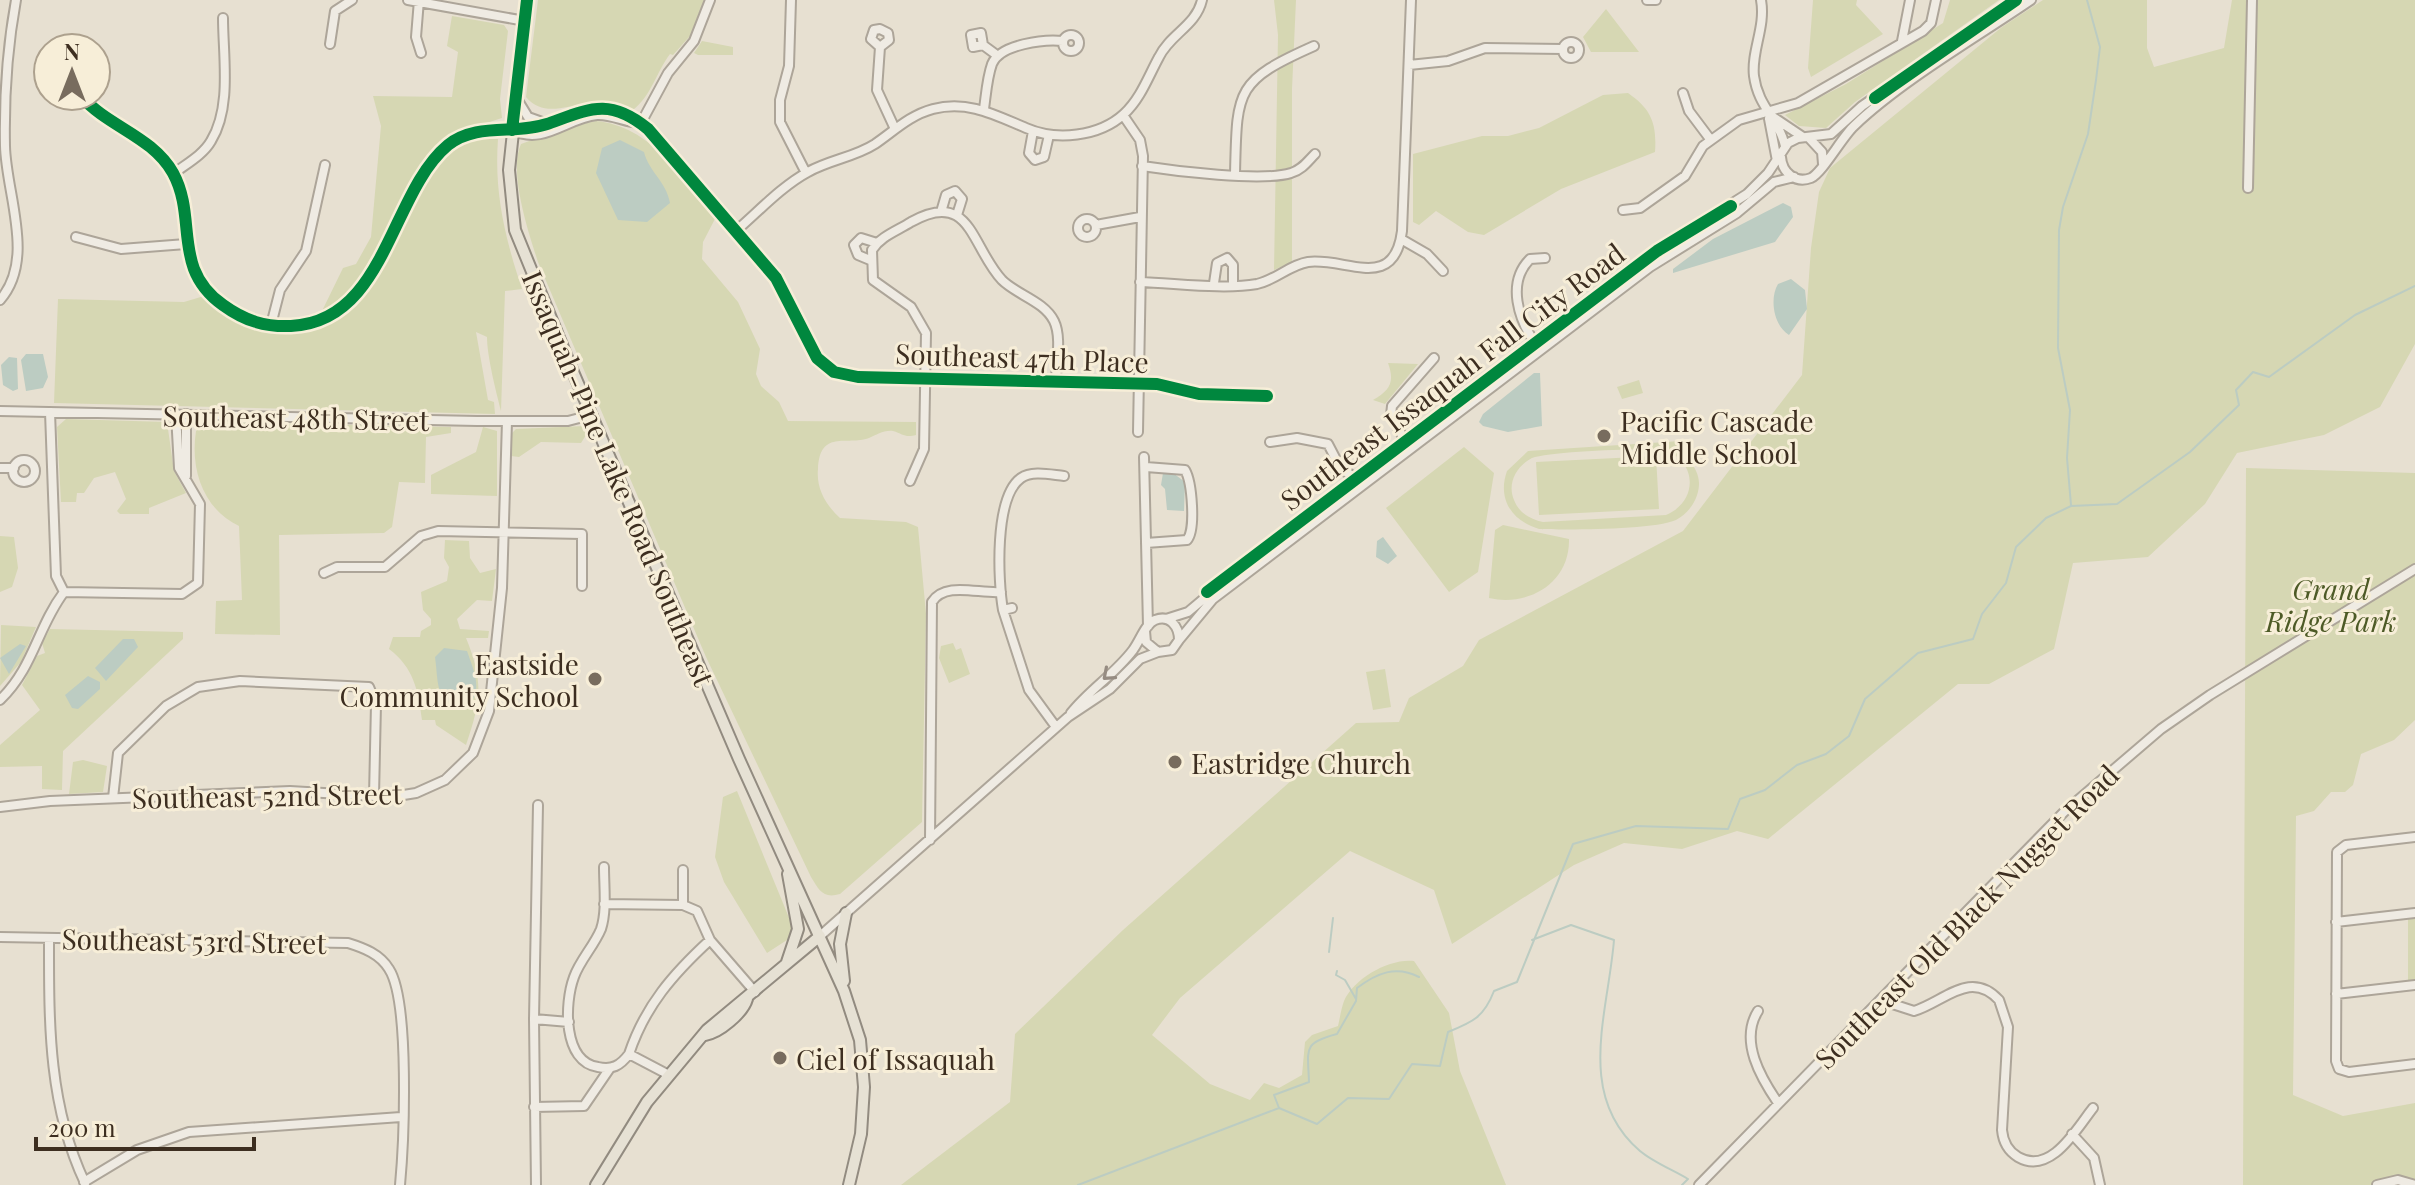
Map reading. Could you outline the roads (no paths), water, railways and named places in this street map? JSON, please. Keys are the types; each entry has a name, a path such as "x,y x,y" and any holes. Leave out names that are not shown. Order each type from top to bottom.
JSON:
{"main road":[{"name":"Issaquah-Pine Lake Road Southeast","path":"527,0 512,130 510,195 515,230 591,415 844,991"},
{"path":"785,860 798,929 785,966"},
{"path":"846,913 840,944 844,991 860,1040 864,1087 861,1134 849,1185"},
{"path":"596,1185 627,1131 669,1075 705,1035 711,1035 745,1006 751,995 820,936"}],"street":[{"path":"0,300 11,284 15,267 16,216 5,139 7,44 16,0"},
{"path":"330,44 332,18 337,9 352,0"},
{"path":"408,0 525,21"},
{"path":"419,0 416,37 421,53"},
{"path":"641,123 668,73 694,41 710,0"},
{"path":"791,0 789,66 780,100 780,122 806,173"},
{"path":"99,112 146,142 173,174 181,198 186,244 192,265 208,292 248,320 271,325 308,323 336,310 353,297 369,278 438,155 469,134 512,130 605,107 641,123 737,230 806,173 861,151 932,110 957,106 984,109 1049,135 1083,134 1123,115 1148,81 1164,47 1193,21 1202,0"},
{"path":"1140,282 1265,282 1288,268 1311,262 1373,269 1394,256 1401,239 1411,0"},
{"path":"1647,0 1656,0"},
{"path":"1761,0 1763,24 1754,71 1758,97 1780,131 1784,149 1783,168 1794,177 1810,178 1844,137 1874,109 2009,10 2016,0"},
{"path":"1902,41 1910,0"},
{"path":"1623,210 1640,208 1685,176 1710,139 1739,120 1768,115 1820,92 1931,23 1936,0"},
{"path":"1784,149 1806,138 1831,134 1862,106 2009,10 2031,0"},
{"path":"2248,188 2252,0"},
{"path":"173,174 206,147 218,128 224,90 223,18"},
{"path":"984,109 992,65 998,56 1014,48 1063,41"},
{"path":"983,45 998,56"},
{"path":"1235,174 1237,109 1245,90 1266,68 1314,46"},
{"path":"880,47 877,90 895,129"},
{"path":"1409,65 1448,61 1485,48 1563,49"},
{"path":"1683,93 1689,111 1710,139"},
{"path":"517,99 533,121 555,121"},
{"path":"512,130 524,136 538,136 596,115 641,123"},
{"path":"1123,115 1140,140 1142,166 1138,432"},
{"path":"1768,115 1806,138 1822,152 1823,165"},
{"path":"1768,115 1776,139 1777,162"},
{"path":"1033,131 1029,153 1035,160 1044,157 1049,135"},
{"name":"Southeast Issaquah Fall City Road","path":"1165,619 1186,613 1207,592 1657,251 1739,201 1777,162 1784,149"},
{"path":"1142,166 1235,174 1290,174 1315,154"},
{"path":"271,325 280,290 306,251 325,165"},
{"name":"Southeast Issaquah Fall City Road","path":"1179,640 1213,599 1650,267 1737,213 1774,182 1794,177"},
{"path":"941,212 946,195 955,191 962,199 954,214"},
{"path":"910,481 923,456 927,378 924,325 911,307 873,280 873,251 864,237 855,242 856,253 873,251 929,213 954,214 971,228 999,276 1019,294 1046,310 1055,323 1056,382"},
{"path":"1096,225 1140,217"},
{"name":"Southeast 47th Place","path":"737,230 776,278 807,342 825,367 842,375 1157,384 1199,394 1267,396"},
{"path":"76,237 121,249 186,244"},
{"path":"1401,239 1427,254 1443,271"},
{"path":"1214,283 1217,263 1227,258 1233,265 1233,284"},
{"path":"1535,343 1519,319 1519,275 1530,259 1545,258"},
{"path":"1405,441 1391,415 1392,406 1434,358"},
{"name":"Southeast 48th Street","path":"0,411 507,421 568,421 591,415"},
{"path":"50,412 56,576 64,592"},
{"path":"64,592 182,594 194,589 200,576 201,521 197,496 179,468 176,414"},
{"path":"186,414 186,476"},
{"path":"504,532 507,421"},
{"path":"1270,442 1297,438 1328,444 1341,469 1356,478"},
{"path":"1146,543 1187,540 1194,530 1189,478 1185,470 1145,462 1146,642 1158,652"},
{"path":"0,468 14,468"},
{"path":"1056,727 1029,690 1001,592 1003,512 1017,481 1026,475 1064,476"},
{"name":"Southeast 52nd Street","path":"0,807 113,798 290,791 404,795 433,787 458,771 473,753 489,711 504,532"},
{"path":"324,573 337,567 385,567 429,533 582,534 582,586"},
{"name":"Southeast Old Black Nugget Road","path":"1699,1185 2064,812 2150,738 2210,695 2415,569"},
{"path":"930,840 931,607 936,596 950,590 1001,592"},
{"path":"820,936 1068,717 1110,689 1140,659 1172,650 1179,640 1177,627 1153,609 1146,591"},
{"path":"0,700 26,671 54,606 64,592"},
{"path":"1068,717 1086,694 1126,658 1147,629 1165,619"},
{"path":"113,798 118,753 166,706 198,687 240,681 357,684 372,690 376,704 374,796"},
{"path":"536,1185 534,1019 538,805"},
{"path":"2415,837 2339,848 2336,922 2339,1069 2349,1072 2415,1064"},
{"path":"604,867 602,926 573,981 569,1022 579,1060 587,1065 610,1068"},
{"path":"683,870 683,905"},
{"path":"604,904 683,905 697,911 710,940 751,995"},
{"path":"2336,922 2415,913"},
{"name":"Southeast 53rd Street","path":"0,937 348,943 367,949 384,961 396,982 402,1002 401,1117"},
{"path":"49,938 49,1025 54,1083 67,1139 85,1183 137,1150 189,1132 401,1117 400,1185"},
{"path":"534,1107 584,1106 610,1068 623,1062 629,1054 657,994 710,940"},
{"path":"2336,994 2415,985"},
{"path":"1880,1000 1914,1011 1957,988 1972,986 1994,995 2006,1012 2008,1027 2002,1130 2006,1145 2019,1157 2036,1161 2054,1155 2093,1108"},
{"path":"1758,1011 1751,1032 1755,1059 1778,1103"},
{"path":"534,1019 569,1022"},
{"path":"629,1054 669,1075"},
{"path":"2072,1134 2094,1158 2100,1185"},
{"path":"2377,1185 2398,1180 2415,1185"}],"waterway":[{"path":"2071,505 2067,458 2070,410 2058,348 2059,230 2063,207 2088,134 2096,80 2100,47 2087,0"},
{"path":"1078,1185 1279,1108 1317,1124 1348,1098 1389,1099 1412,1064 1440,1066 1448,1032 1477,1018 1494,991 1517,982 1573,844 1636,826 1728,829 1740,799 1765,790 1797,765 1826,754 1849,736 1865,699 1918,653 1973,639 1982,614 2006,583 2016,547 2046,518 2071,506 2117,504 2190,452 2239,405 2236,390 2253,372 2269,377 2355,315 2415,286"},
{"path":"1329,952 1333,918"},
{"path":"1532,940 1571,925 1614,940 1600,1052 1608,1105 1620,1129 1640,1151 1688,1179 1682,1185"},
{"path":"1337,971 1336,975 1345,980 1356,999"},
{"path":"1279,1108 1274,1095 1309,1082 1308,1055 1312,1044 1337,1034 1356,1001 1357,988 1387,972 1411,973 1419,977"}],"place":[{"name":"Pacific Cascade Middle School","path":"1604,436"},
{"name":"Eastside Community School","path":"595,679"},
{"name":"Eastridge Church","path":"1175,762"},
{"name":"Ciel of Issaquah","path":"780,1058"}],"park label":[{"name":"Grand Ridge Park","path":"2331,604"}]}
